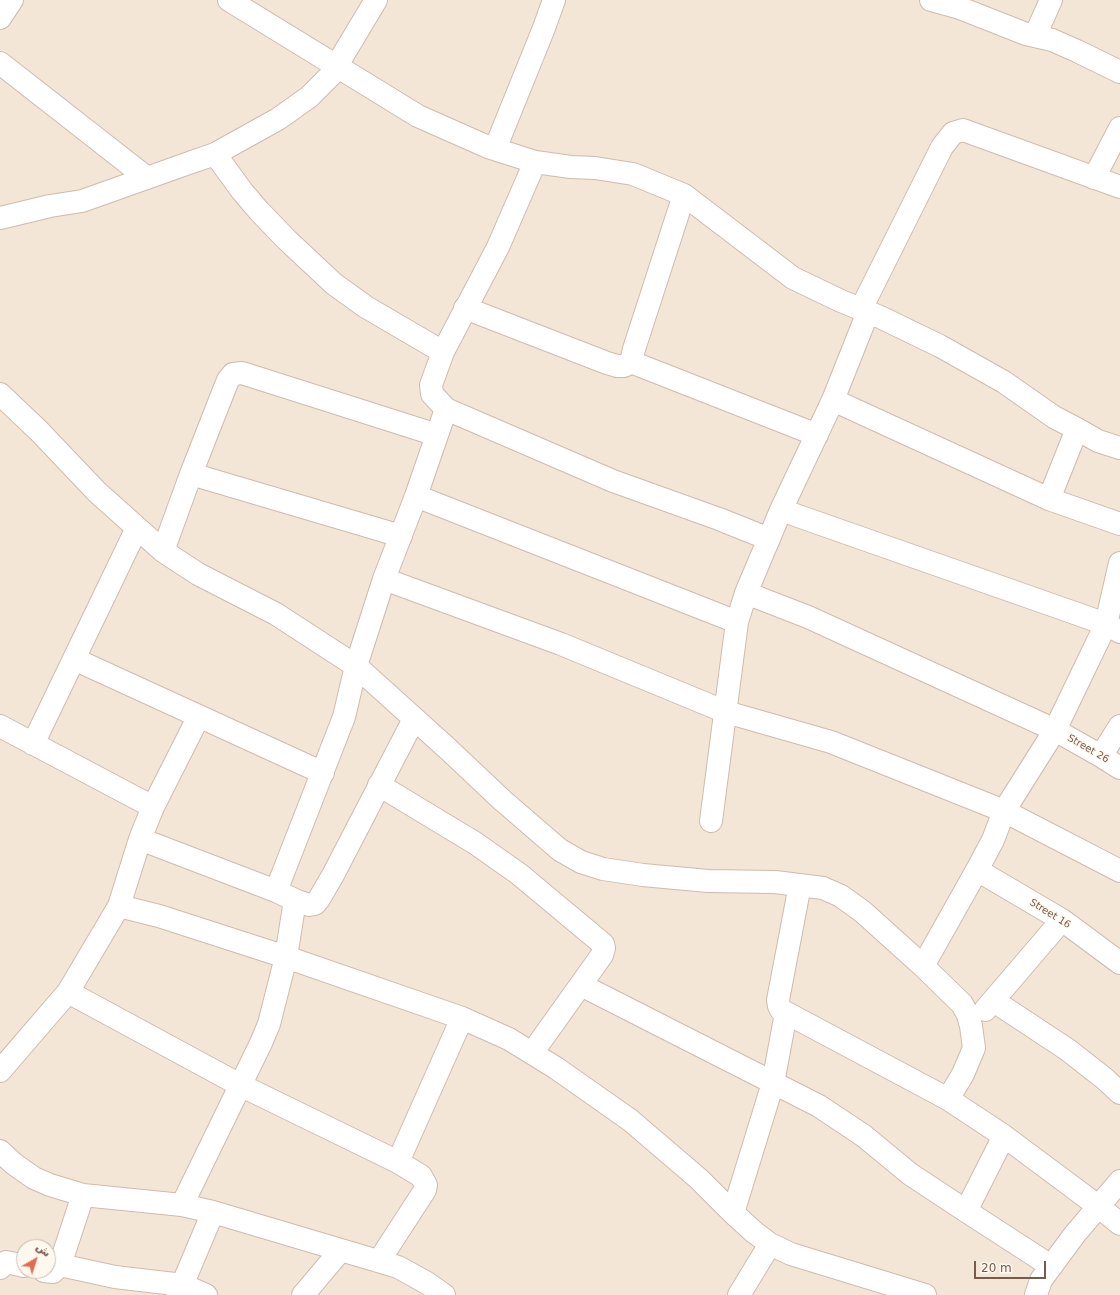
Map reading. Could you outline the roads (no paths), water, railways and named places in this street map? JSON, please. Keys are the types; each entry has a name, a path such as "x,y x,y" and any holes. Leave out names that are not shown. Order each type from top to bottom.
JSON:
{"street":[{"path":"0,18 12,0"},
{"path":"229,0 418,116 494,149 535,162 571,167 595,168 632,174 684,195 793,278 940,346 1004,382 1054,417 1098,441 1120,448"},
{"path":"0,218 50,206 82,201 215,154 278,119 309,97 331,75 376,0"},
{"path":"494,149 554,0"},
{"path":"931,0 961,4 1026,34 1052,40 1120,72"},
{"path":"1035,36 1051,0"},
{"path":"0,63 147,178"},
{"path":"1094,178 1120,128"},
{"path":"711,821 737,622 746,593 781,510 833,400 864,310 942,147 953,133 963,130 1120,187"},
{"path":"215,154 242,191 259,210 287,240 334,284 366,307 442,352"},
{"path":"535,162 498,247 464,308 442,352 430,389 432,394 446,409 613,481 769,539"},
{"path":"632,362 634,349 684,195"},
{"path":"464,308 606,363 624,366 632,362 817,435"},
{"path":"163,551 228,380 233,374 242,373 437,435"},
{"path":"0,394 39,431 97,492 163,551 198,574 276,614 356,666 502,800 560,850 581,862 604,869 644,875 708,881 775,882 823,888 841,896 863,912 923,966 962,1004 968,1015 974,1048 963,1074 948,1099"},
{"path":"833,400 1049,499 1120,524"},
{"path":"182,1205 268,1024 286,957 286,896 323,773 344,717 356,666 384,579 416,496 446,409"},
{"path":"1049,499 1076,429"},
{"path":"191,474 400,536"},
{"path":"416,496 737,622"},
{"path":"781,510 1113,628"},
{"path":"33,744 137,528"},
{"path":"923,966 993,840 1004,811 1055,730 1113,628 1120,563"},
{"path":"384,579 561,644 726,712 831,742 1004,811 1120,871"},
{"name":"Street 26","path":"746,593 808,617 1055,730 1120,768"},
{"path":"74,659 323,773"},
{"path":"0,1071 68,992 119,906 140,840 153,808 199,716"},
{"path":"140,840 286,896 309,904 315,904 414,719"},
{"path":"0,726 153,808"},
{"path":"1101,756 1120,726"},
{"path":"379,784 469,839 519,874 603,944 604,948 602,955 532,1053"},
{"name":"Street 16","path":"977,870 1062,920 1120,963"},
{"path":"800,885 778,1000 781,1010 948,1099 1004,1136 1120,1224"},
{"path":"119,906 159,916 286,957 462,1018 509,1039 556,1068 630,1120 699,1179 754,1232 770,1244 791,1254 925,1295"},
{"path":"971,1026 1062,920"},
{"path":"581,985 819,1106 864,1136 910,1174 1051,1266"},
{"path":"68,992 240,1085 398,1162 421,1176 426,1185 425,1190 378,1261"},
{"path":"994,1001 1068,1050 1120,1093"},
{"path":"733,1213 772,1083 786,1014"},
{"path":"398,1162 462,1018"},
{"path":"966,1211 1004,1136"},
{"path":"0,1151 14,1164 34,1178 50,1185 83,1195 182,1205 213,1212 398,1267 427,1283 444,1295"},
{"path":"1036,1295 1041,1280 1051,1266 1075,1234 1120,1181"},
{"path":"56,1259 83,1195"},
{"path":"180,1290 213,1212"},
{"path":"739,1295 770,1244"},
{"path":"303,1295 341,1250"},
{"path":"0,1268 6,1262 16,1264"},
{"path":"56,1269 115,1277 206,1295"}]}
